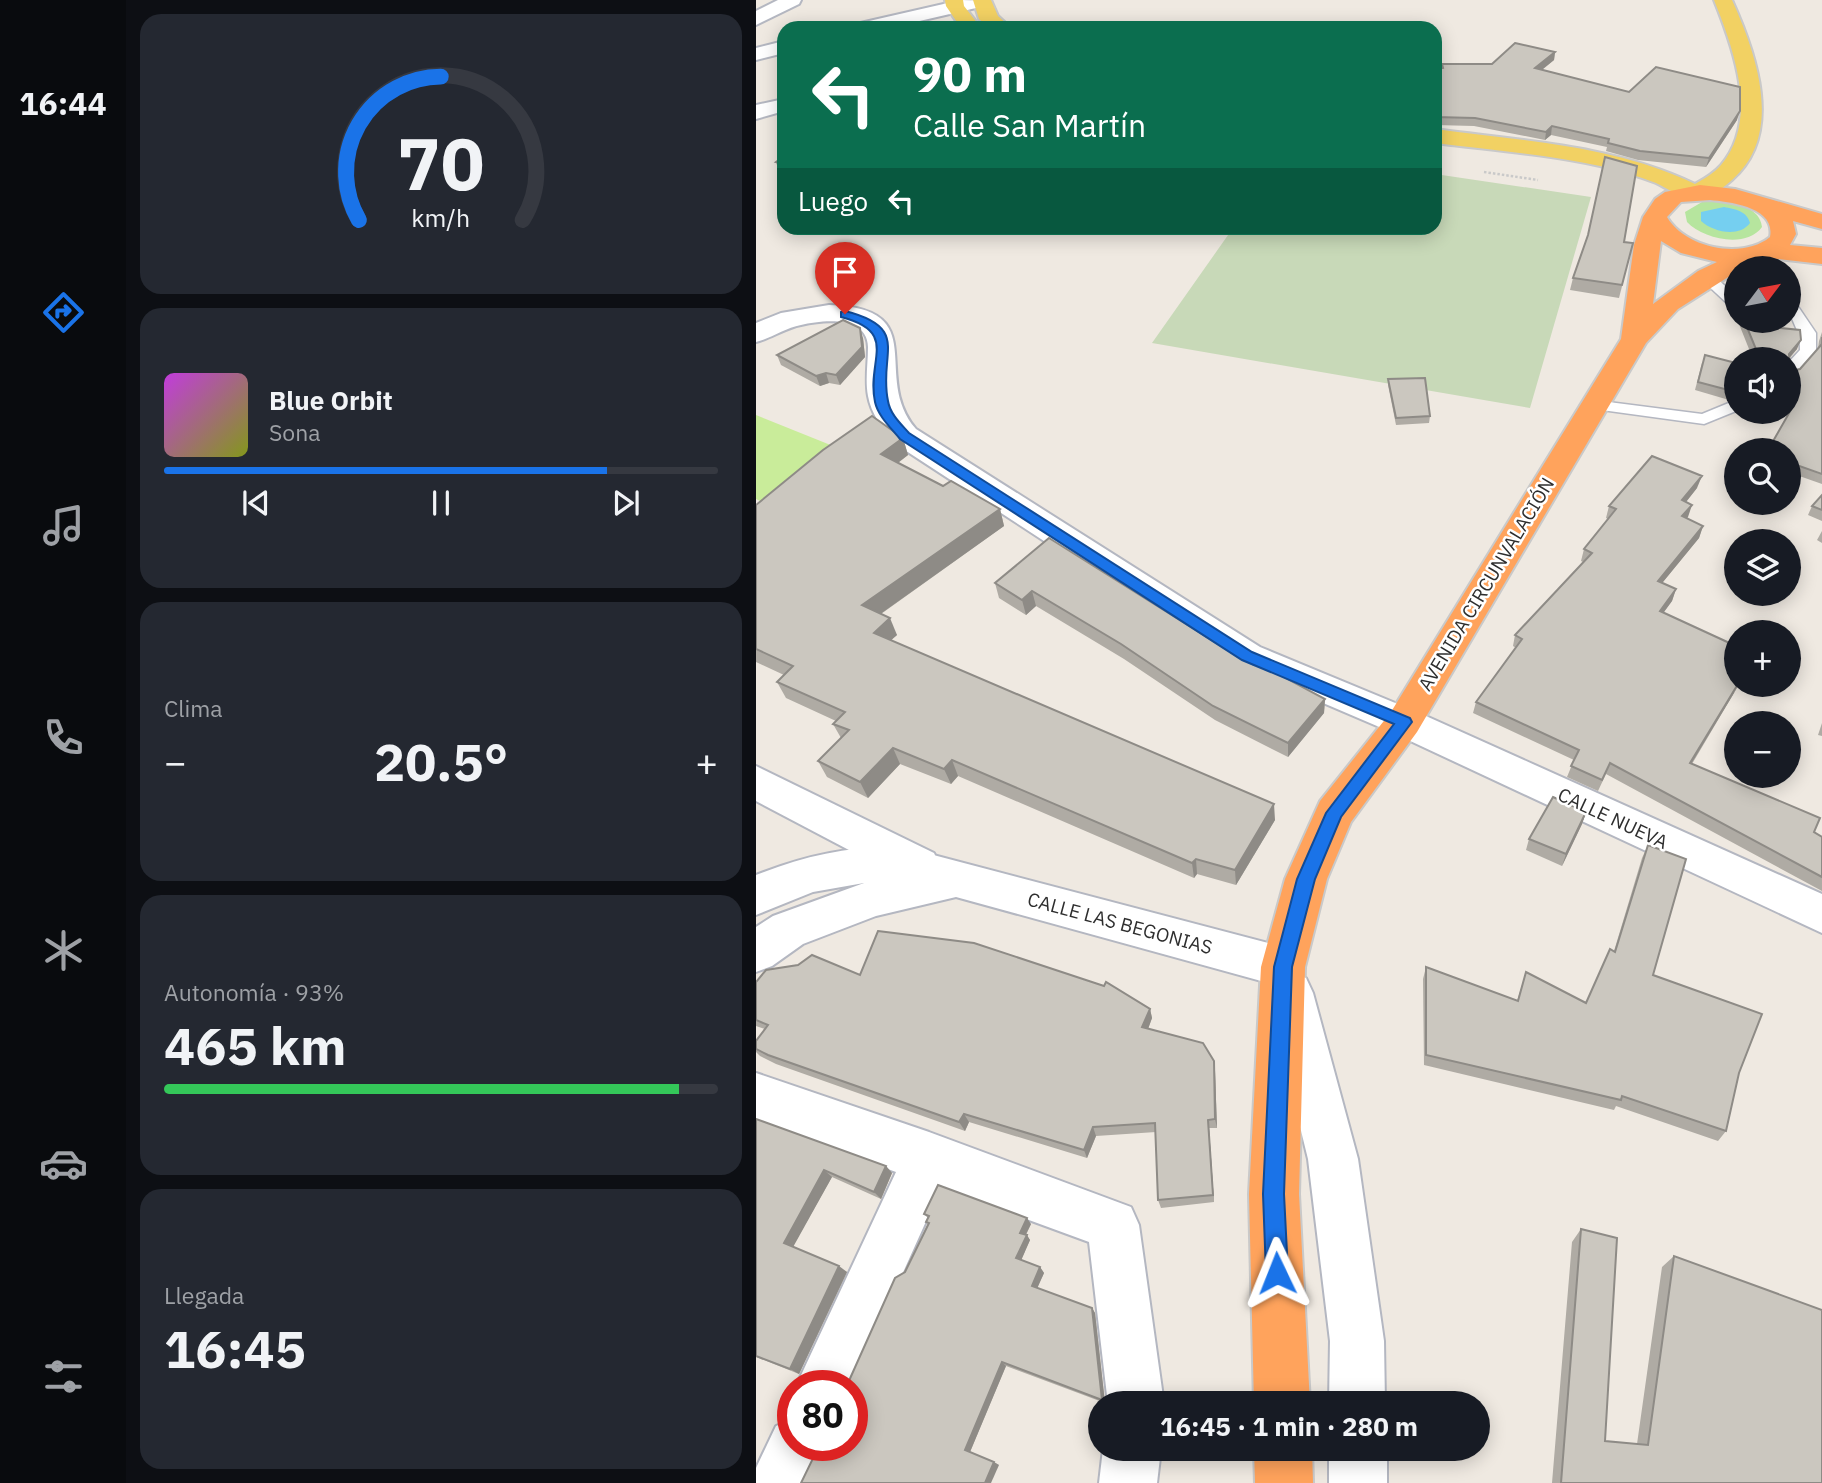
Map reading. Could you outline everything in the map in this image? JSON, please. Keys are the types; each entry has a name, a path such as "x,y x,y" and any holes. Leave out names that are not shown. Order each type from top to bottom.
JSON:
{"highway":[{"path":"1756,202 1779,218 1784,232 1776,245 1762,256 1720,254 1688,247 1664,233 1659,209 1696,192 1734,195 1822,222"},
{"name":"AVENIDA CIRCUNVALACIÓN","path":"1634,339 1647,245 1659,209"},
{"path":"1801,256 1822,256"},
{"name":"AVENIDA CIRCUNVALACIÓN","path":"1282,1391 1274,1194 1283,967 1306,879 1334,813 1404,722 1634,339 1669,303 1707,278 1724,271"},
{"path":"1283,1461 1284,1483"}],"main road":[{"path":"982,0 992,21"},
{"path":"1442,137 1601,159 1655,174 1696,192 1731,167 1743,149 1749,128 1750,82 1735,26 1723,0"},
{"path":"955,3 967,21"},
{"path":"1442,152 1600,178 1659,209"},
{"path":"1731,167 1756,202"}],"street":[{"path":"756,19 793,0"},
{"path":"889,21 955,3 982,0"},
{"path":"756,54 777,49"},
{"path":"756,112 777,107"},
{"name":"CALLE NUEVA","path":"756,334 788,319 815,314 845,314 865,319 878,329 882,343 881,402 891,421 905,436 1247,656 1404,722 1822,914"},
{"path":"756,782 938,873"},
{"name":"CALLE LAS BEGONIAS","path":"756,896 771,886 846,865 938,873 1283,967"},
{"name":"CALLE LAS BEGONIAS","path":"756,952 788,930 938,873"},
{"path":"1283,967 1333,1159 1357,1341 1357,1391"},
{"path":"756,1097 1113,1225 1134,1391"},
{"path":"831,1370 929,1157"},
{"path":"779,1483 789,1461"},
{"path":"1128,1483 1131,1461"},
{"path":"1358,1461 1358,1483"}],"lane":[{"path":"1707,278 1724,293"},
{"path":"1801,323 1808,334 1808,351 1801,359"},
{"path":"1593,405 1704,419 1724,416"},
{"path":"1704,419 1724,410"}],"green space":[{"path":"1442,175 1591,197 1530,408 1152,343 1228,235 1442,235"},
{"path":"1723,201 1753,211 1762,227 1755,234 1735,240 1703,233 1687,222 1685,212 1702,202"},
{"path":"756,415 838,448 767,504 756,499"}],"water":[{"path":"1724,207 1743,213 1750,223 1739,231 1726,232 1701,221 1701,212"}],"building":[{"path":"1515,43 1555,52 1535,68 1629,92 1656,67 1740,87 1740,111 1709,158 1640,151 1608,143 1609,139 1552,126 1546,132 1475,118 1442,117 1442,64 1492,64"},
{"path":"1605,157 1637,166 1624,242 1633,243 1622,285 1573,278 1588,235"},
{"path":"843,320 860,328 862,347 836,375 826,373 816,376 777,355"},
{"path":"1749,333 1800,333 1801,340 1795,347 1755,347"},
{"path":"1822,344 1822,474 1801,467 1801,438 1775,438 1783,424 1801,424 1801,368"},
{"path":"1705,355 1724,360 1724,389 1698,382"},
{"path":"1425,378 1430,416 1396,418 1388,379"},
{"path":"872,416 903,438 881,454 943,486 951,481 1000,509 862,605 890,618 874,633 1274,804 1235,870 1196,859 1192,863 952,760 944,769 893,748 860,782 818,761 849,730 833,724 845,712 777,682 793,666 756,649 756,505 823,450"},
{"path":"1652,456 1702,476 1682,500 1692,505 1682,516 1703,526 1658,581 1676,589 1660,611 1724,640 1724,697 1730,697 1690,763 1724,777 1724,788 1749,788 1820,818 1814,832 1822,837 1822,877 1610,763 1602,780 1571,766 1579,750 1476,702 1522,639 1515,635 1592,553 1584,549 1616,509 1609,506"},
{"path":"1822,495 1822,510 1812,506"},
{"path":"1049,538 1232,653 1325,699 1288,743 1213,706 1121,644 1032,591 1022,600 995,583"},
{"path":"1553,797 1586,812 1566,854 1529,839"},
{"path":"1648,845 1686,859 1653,975 1762,1014 1739,1073 1726,1131 1622,1096 1621,1100 1426,1055 1426,967 1518,1001 1526,972 1586,1003 1610,949 1615,952"},
{"path":"878,931 974,943 1104,986 1106,982 1150,1009 1142,1027 1203,1043 1214,1061 1215,1119 1208,1120 1213,1195 1158,1200 1155,1123 1093,1127 1084,1150 964,1114 959,1122 756,1049 756,1041 768,1025 756,1020 756,982 766,970 798,965 812,955 860,975"},
{"path":"756,1119 886,1166 874,1192 824,1170 784,1243 839,1266 790,1369 756,1356"},
{"path":"938,1185 1027,1218 1020,1233 1027,1235 1016,1258 1040,1267 1032,1286 1092,1308 1101,1391 1088,1391 1088,1395 1002,1362 965,1450 994,1462 985,1483 801,1483 812,1461 868,1461 868,1370 854,1370 895,1278 905,1272 929,1223 926,1222 929,1216 924,1214"},
{"path":"1581,1229 1617,1238 1605,1441 1648,1445 1674,1256 1822,1310 1822,1483 1561,1483"}],"route":[{"path":"845,314 865,319 878,329 882,343 881,402 891,421 905,436 1247,656 1404,722 1334,813 1306,879 1283,967 1274,1194 1277,1273"}]}
